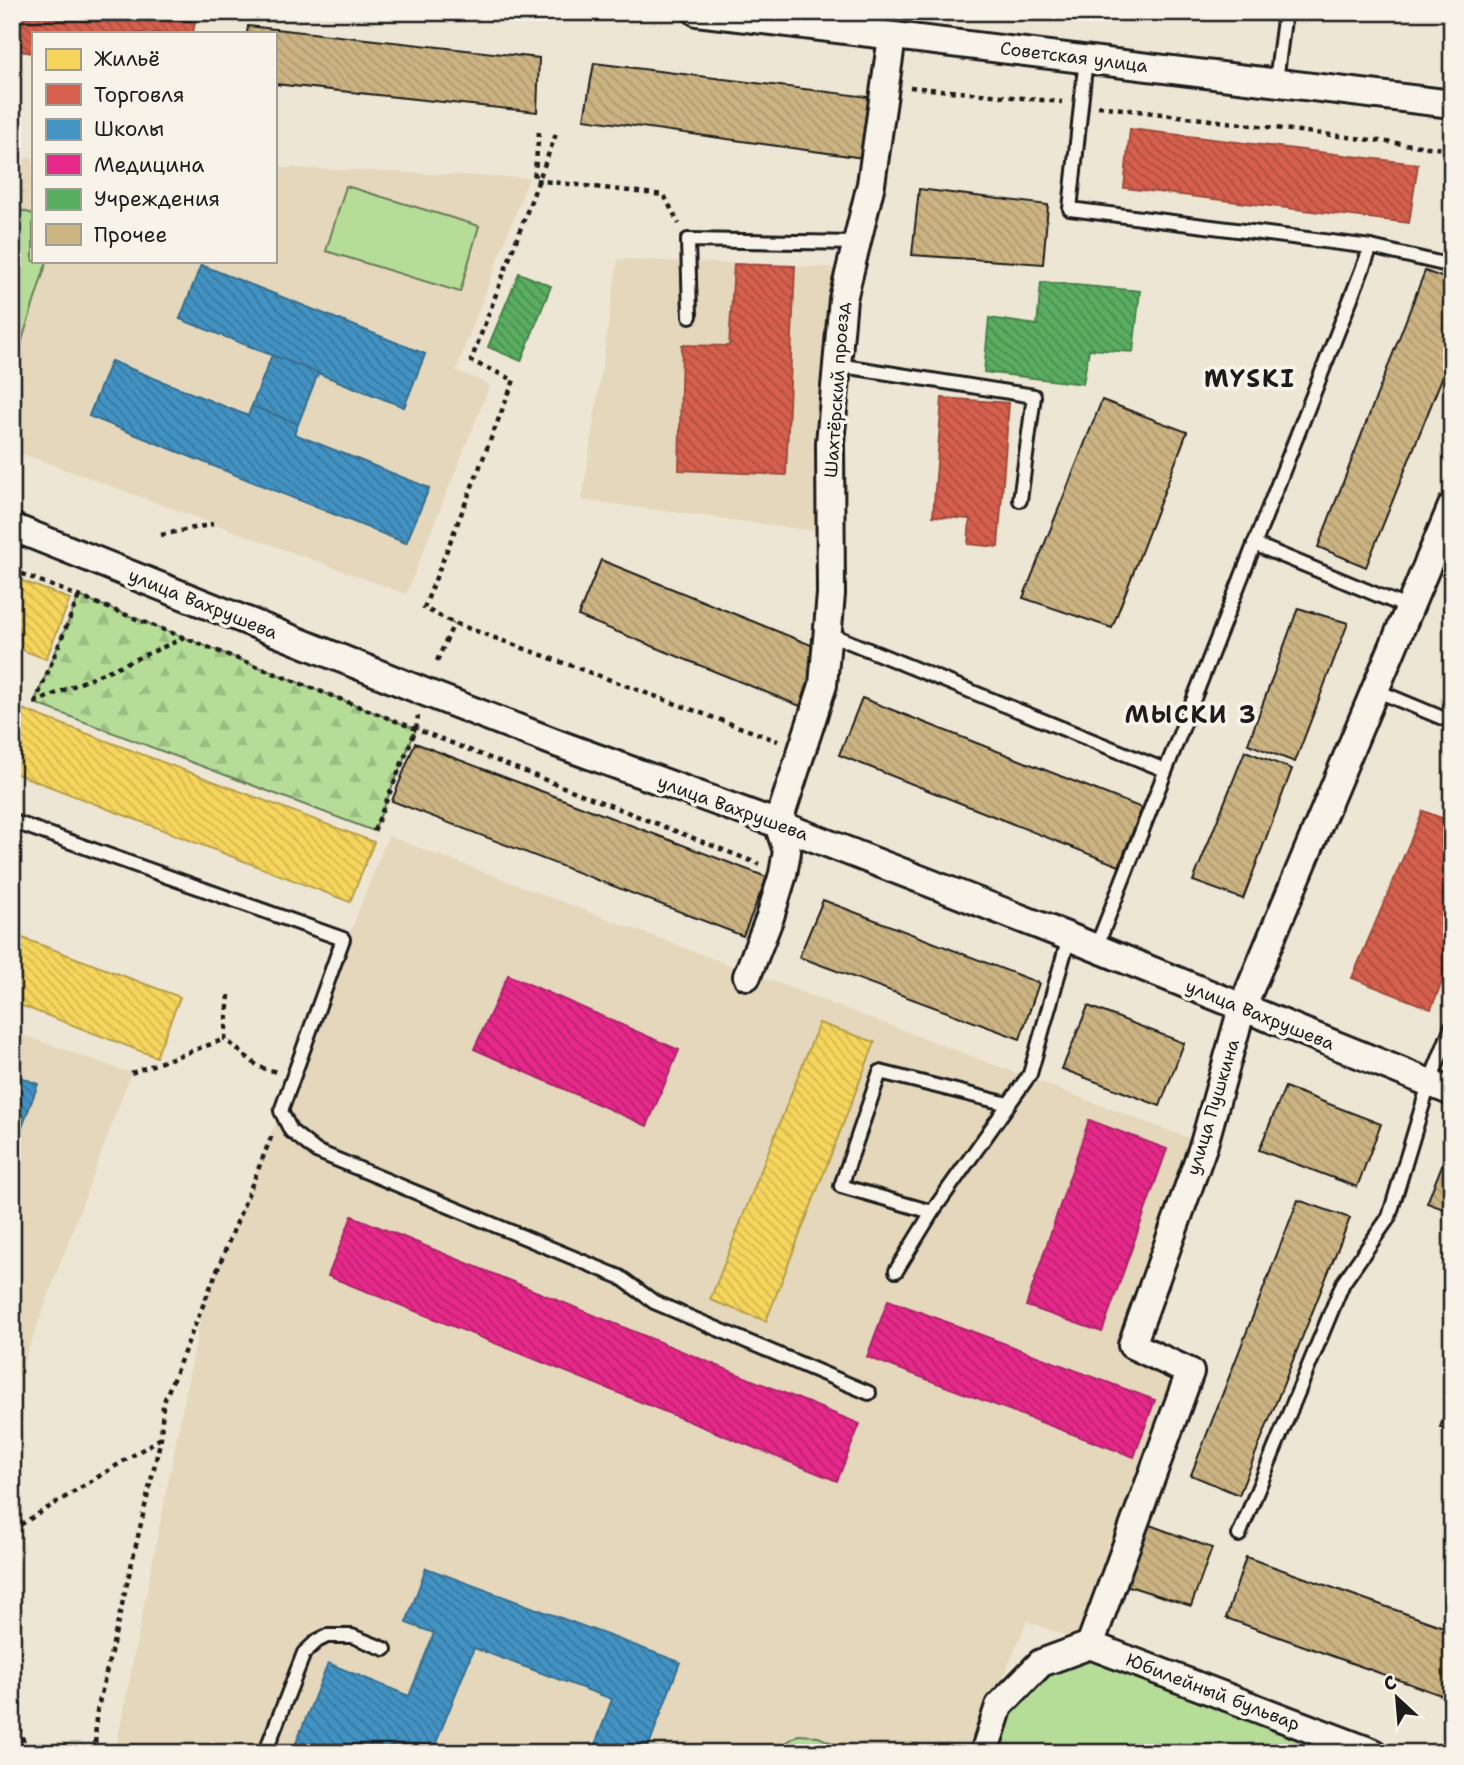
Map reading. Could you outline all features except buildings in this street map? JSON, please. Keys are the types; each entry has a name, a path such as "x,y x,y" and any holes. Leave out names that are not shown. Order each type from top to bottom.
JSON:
{"street":[{"name":"Советская улица","path":"697,12 1452,104"},
{"name":"Шахтёрский проезд","path":"778,824 823,685 831,594 830,443 843,299 871,184 892,37"},
{"name":"улица Пушкина","path":"1090,1645 1190,1372 1132,1345 1204,1144 1242,1008 1452,506"},
{"name":"улица Вахрушева","path":"12,527 422,691 778,824 1069,937 1441,1088"},
{"path":"747,976 783,874 786,851 778,824"},
{"path":"984,1753 999,1706 1041,1663 1090,1645"},
{"name":"Юбилейный бульвар","path":"1090,1645 1374,1753"}],"lane":[{"path":"1276,81 1285,12"},
{"path":"1086,58 1070,209 1371,247 1452,266"},
{"path":"690,316 688,240 856,243"},
{"path":"1096,948 1371,247"},
{"path":"837,365 1034,396 1020,500"},
{"path":"1254,544 1409,608"},
{"path":"827,632 1165,770"},
{"path":"1375,690 1452,722"},
{"path":"12,821 343,939 282,1111 291,1131 316,1151 620,1277 654,1302 869,1393"},
{"path":"896,1271 932,1212 1030,1074 1069,937"},
{"path":"1239,1535 1343,1283 1389,1217 1441,1088 1452,1026"},
{"path":"932,1212 841,1186 880,1072 1008,1104"},
{"path":"265,1753 304,1653 317,1641 327,1636 352,1636 385,1649"}],"path":[{"path":"886,85 1081,104 1452,150"},
{"path":"539,132 534,180 664,195 688,240"},
{"path":"556,134 471,360 514,380 424,608 454,623 802,750"},
{"path":"161,535 213,524"},
{"path":"12,570 783,874"},
{"path":"79,596 34,704 185,638"},
{"path":"437,661 454,623"},
{"path":"374,831 416,729 422,691"},
{"path":"225,1039 229,995"},
{"path":"225,1039 259,1067 293,1077"},
{"path":"131,1073 225,1039"},
{"path":"94,1753 96,1716 161,1438 163,1404 282,1111"},
{"path":"12,1530 161,1438"},
{"path":"12,1720 18,1726 28,1753"}],"shaded area":[{"path":"32,157 32,262 276,262 276,167 529,178 456,370 490,385 406,594 12,450 12,160"},
{"path":"618,259 850,268 830,533 582,500"},
{"path":"388,836 1204,1144 1132,1345 1190,1372 1090,1645 1027,1621 971,1753 115,1753 202,1309"},
{"path":"12,1031 131,1073 12,1394"}],"green space":[{"path":"346,186 479,226 460,292 326,251"},
{"path":"12,207 32,214 32,262 47,262 12,372"},
{"path":"79,596 416,729 374,831 34,703"},
{"path":"1090,1645 1374,1753 984,1753 999,1706"},
{"path":"798,1735 816,1736 856,1753 783,1753 787,1742"}],"district":[{"name":"MYSKI","path":"1250,379"},
{"name":"МЫСКИ 3","path":"1191,715"}]}
